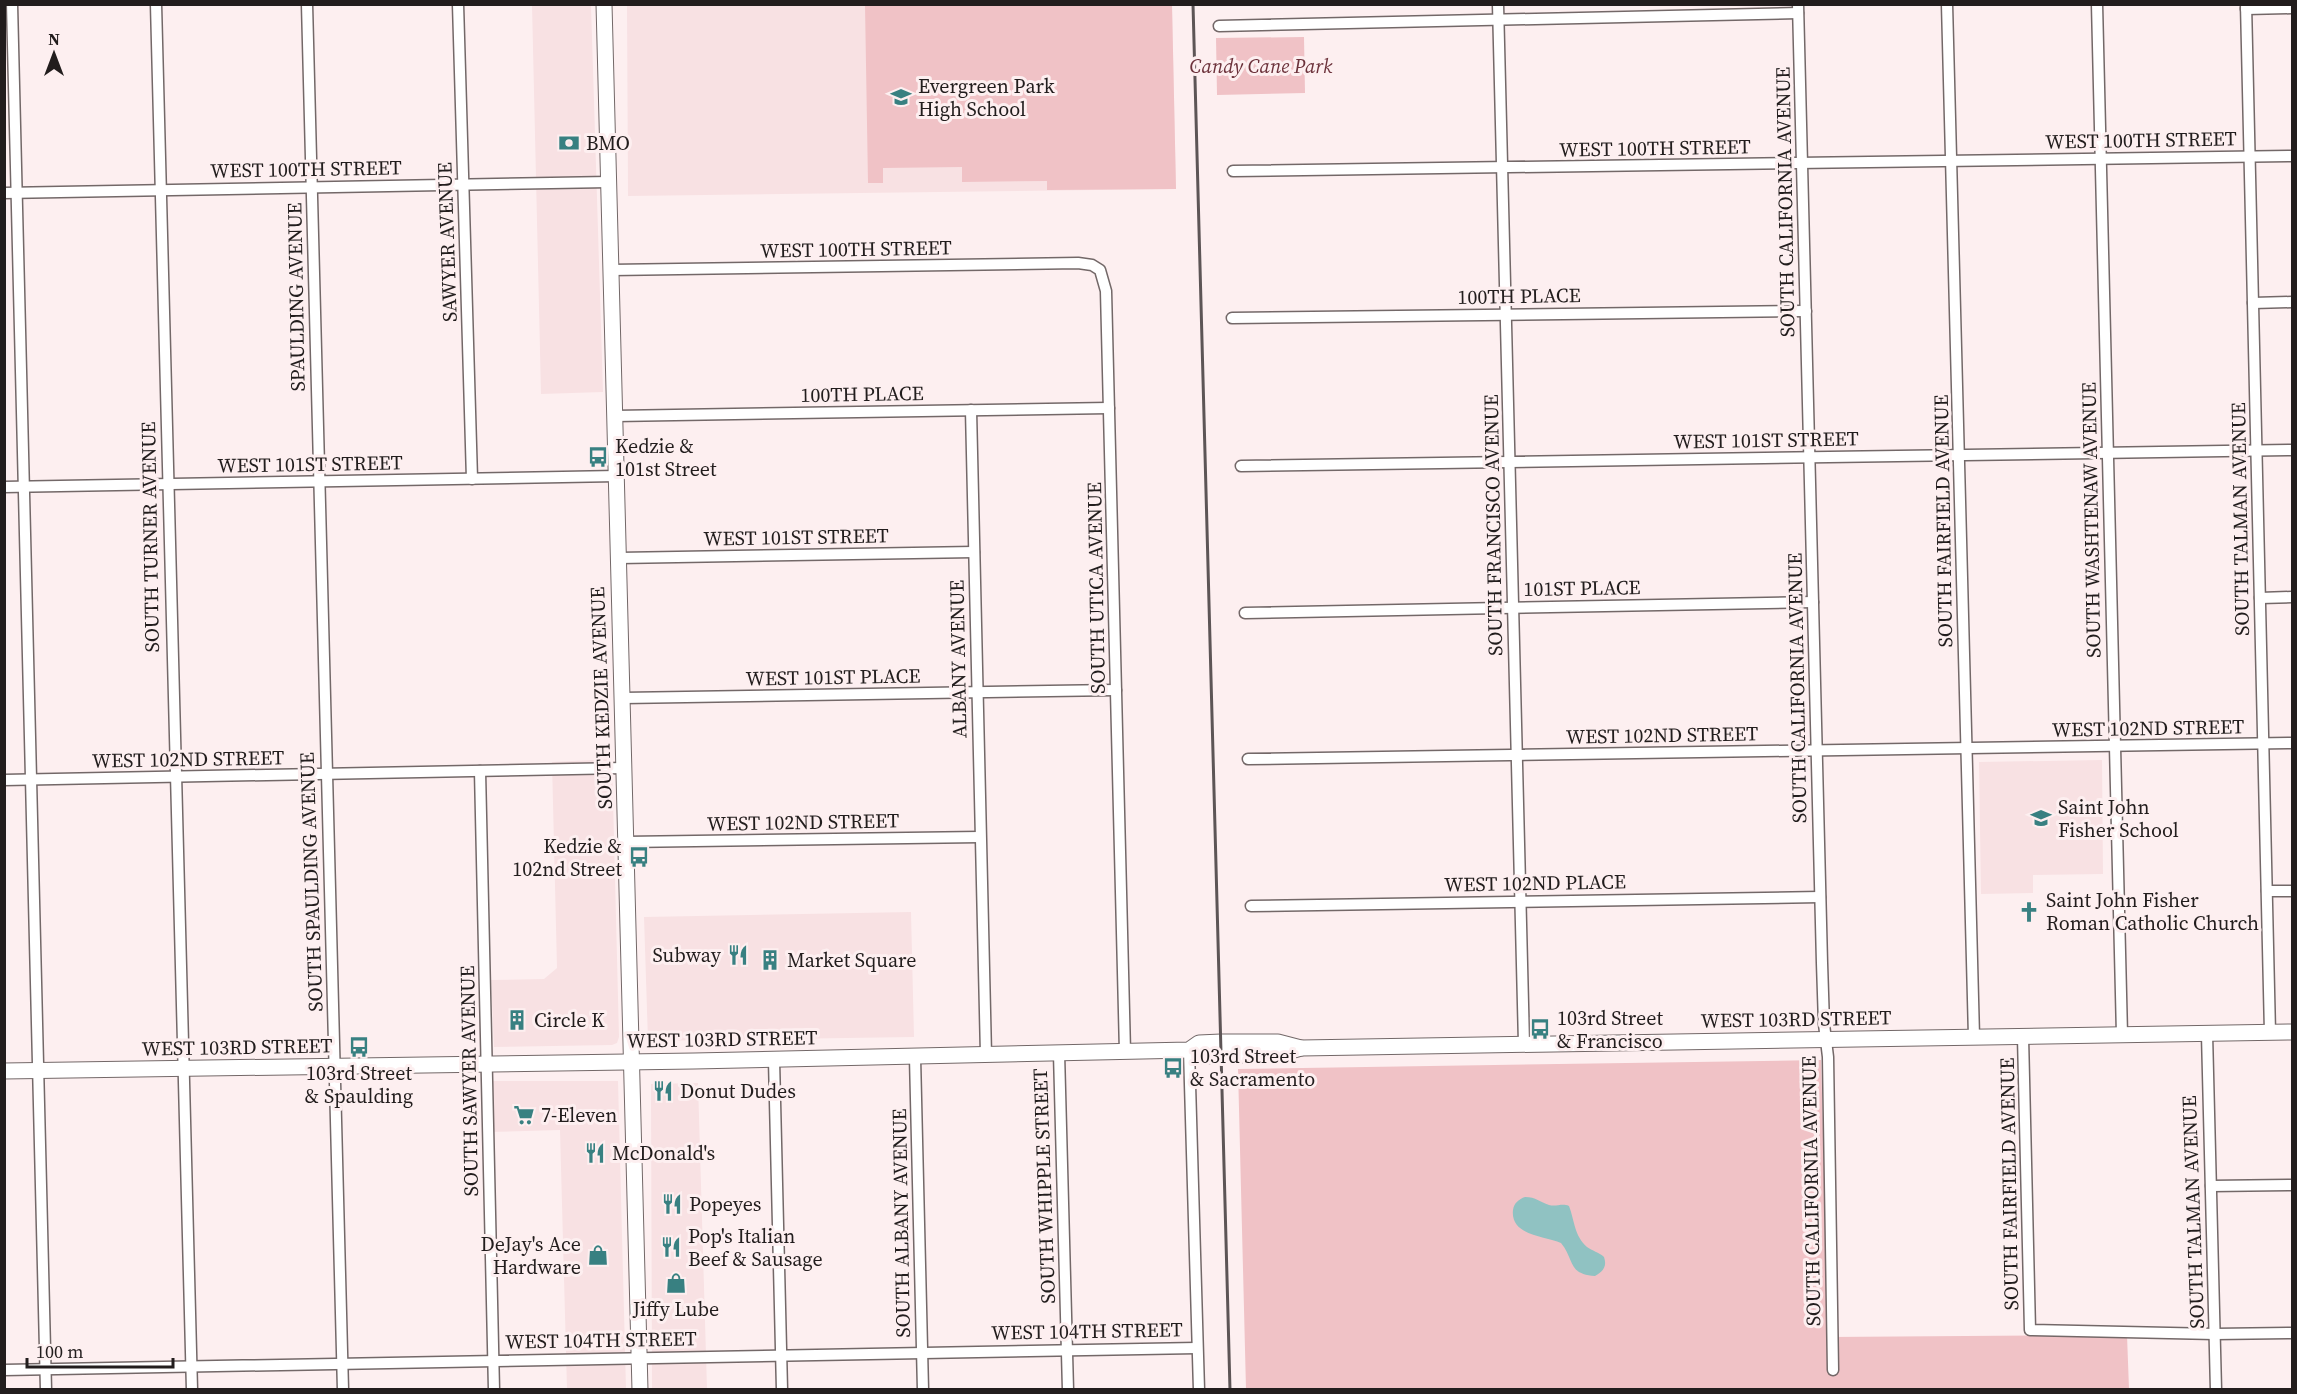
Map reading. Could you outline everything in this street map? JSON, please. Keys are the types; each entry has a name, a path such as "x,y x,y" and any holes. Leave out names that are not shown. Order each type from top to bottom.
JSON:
{"main road":[{"name":"SOUTH KEDZIE AVENUE","path":"604,4 640,1389"},
{"name":"WEST 103RD STREET","path":"4,1071 774,1060 1125,1052 1189,1050 1199,1043 1221,1042 1278,1042 1301,1048 2292,1032"}],"street":[{"path":"12,4 46,1389"},
{"name":"SOUTH TURNER AVENUE","path":"156,4 192,1389"},
{"name":"SPAULDING AVENUE","path":"307,4 318,482"},
{"name":"SAWYER AVENUE","path":"458,4 472,479"},
{"name":"SOUTH FRANCISCO AVENUE","path":"1498,4 1524,1044"},
{"name":"SOUTH FAIRFIELD AVENUE","path":"1947,4 1974,1037"},
{"name":"SOUTH WASHTENAW AVENUE","path":"2097,4 2122,1035"},
{"path":"2246,7 2292,8"},
{"name":"SOUTH TALMAN AVENUE","path":"2246,7 2270,1033"},
{"path":"1219,26 1499,21 1798,9"},
{"name":"SOUTH CALIFORNIA AVENUE","path":"1798,9 1820,897 1825,1040 1828,1057 1833,1370"},
{"name":"WEST 100TH STREET","path":"1233,171 2292,156"},
{"name":"WEST 100TH STREET","path":"4,193 609,182"},
{"name":"WEST 100TH STREET","path":"611,270 1078,263 1092,265 1100,270"},
{"name":"SOUTH UTICA AVENUE","path":"1100,270 1106,291 1125,1052"},
{"path":"2253,303 2292,302"},
{"name":"100TH PLACE","path":"1232,318 1806,311"},
{"name":"100TH PLACE","path":"615,416 1109,408"},
{"name":"ALBANY AVENUE","path":"971,410 986,1055"},
{"name":"WEST 101ST STREET","path":"1241,466 2292,450"},
{"name":"WEST 101ST STREET","path":"4,487 617,476"},
{"name":"SOUTH SPAULDING AVENUE","path":"318,482 344,1389"},
{"name":"WEST 101ST STREET","path":"619,558 974,552"},
{"path":"2260,598 2292,597"},
{"name":"101ST PLACE","path":"1245,612 1813,602"},
{"name":"WEST 101ST PLACE","path":"622,698 1116,690"},
{"name":"WEST 102ND STREET","path":"1248,759 2292,743"},
{"name":"WEST 102ND STREET","path":"4,780 624,768"},
{"name":"SOUTH SAWYER AVENUE","path":"480,771 494,1389"},
{"name":"WEST 102ND STREET","path":"626,842 980,837"},
{"path":"2267,891 2292,891"},
{"name":"WEST 102ND PLACE","path":"1251,906 1820,897"},
{"name":"SOUTH TALMAN AVENUE","path":"2207,1034 2216,1389"},
{"name":"SOUTH FAIRFIELD AVENUE","path":"2024,1037 2030,1330 2215,1334"},
{"path":"1189,1050 1199,1389"},
{"name":"SOUTH WHIPPLE STREET","path":"1059,1053 1068,1389"},
{"name":"SOUTH ALBANY AVENUE","path":"915,1057 923,1389"},
{"path":"774,1060 782,1389"},
{"path":"2211,1186 2292,1185"},
{"path":"2215,1334 2292,1333"},
{"name":"WEST 104TH STREET","path":"4,1370 1197,1348"}],"shaded area":[{"path":"532,5 591,5 603,392 541,394"},
{"name":"Evergreen Park High School","path":"627,5 1172,5 1176,189 628,196"},
{"path":"612,759 619,1037 617,1043 612,1045 494,1047 491,980 544,979 557,968 552,762"},
{"name":"Saint John Fisher School","path":"2102,760 2103,874 2033,875 2033,893 1981,894 1979,762"},
{"name":"Market Square","path":"911,912 914,1037 648,1041 644,917"},
{"path":"488,1081 618,1081 626,1389 567,1389 560,1130 489,1132"},
{"path":"698,1083 707,1389 652,1389 651,1084"}],"green space":[{"path":"865,5 1172,5 1176,189 1047,190 1047,181 962,182 962,167 883,168 883,183 868,183"},
{"name":"Candy Cane Park","path":"1304,37 1305,93 1217,95 1216,38"},
{"path":"1821,1060 1829,1337 2127,1335 2129,1389 1246,1389 1238,1069"}],"water":[{"path":"1525,1197 1549,1205 1569,1206 1577,1233 1583,1242 1604,1257 1603,1270 1595,1276 1580,1272 1573,1265 1561,1243 1530,1234 1517,1225 1513,1210 1517,1202"}],"railway":[{"path":"1193,4 1230,1390"}],"place":[{"name":"Evergreen Park High School","path":"901,97"},
{"name":"BMO","path":"569,143"},
{"name":"Kedzie & 101st Street","path":"598,457"},
{"name":"Saint John Fisher School","path":"2041,818"},
{"name":"Kedzie & 102nd Street","path":"639,857"},
{"name":"Saint John Fisher Roman Catholic Church","path":"2029,912"},
{"name":"Subway","path":"738,955"},
{"name":"Market Square","path":"770,960"},
{"name":"Circle K","path":"517,1020"},
{"name":"103rd Street & Francisco","path":"1540,1029"},
{"name":"103rd Street & Spaulding","path":"359,1047"},
{"name":"103rd Street & Sacramento","path":"1173,1068"},
{"name":"Donut Dudes","path":"663,1091"},
{"name":"7-Eleven","path":"524,1115"},
{"name":"McDonald's","path":"595,1153"},
{"name":"Popeyes","path":"672,1204"},
{"name":"Pop's Italian Beef & Sausage","path":"671,1247"},
{"name":"DeJay's Ace Hardware","path":"598,1255"},
{"name":"Jiffy Lube","path":"676,1283"}]}
